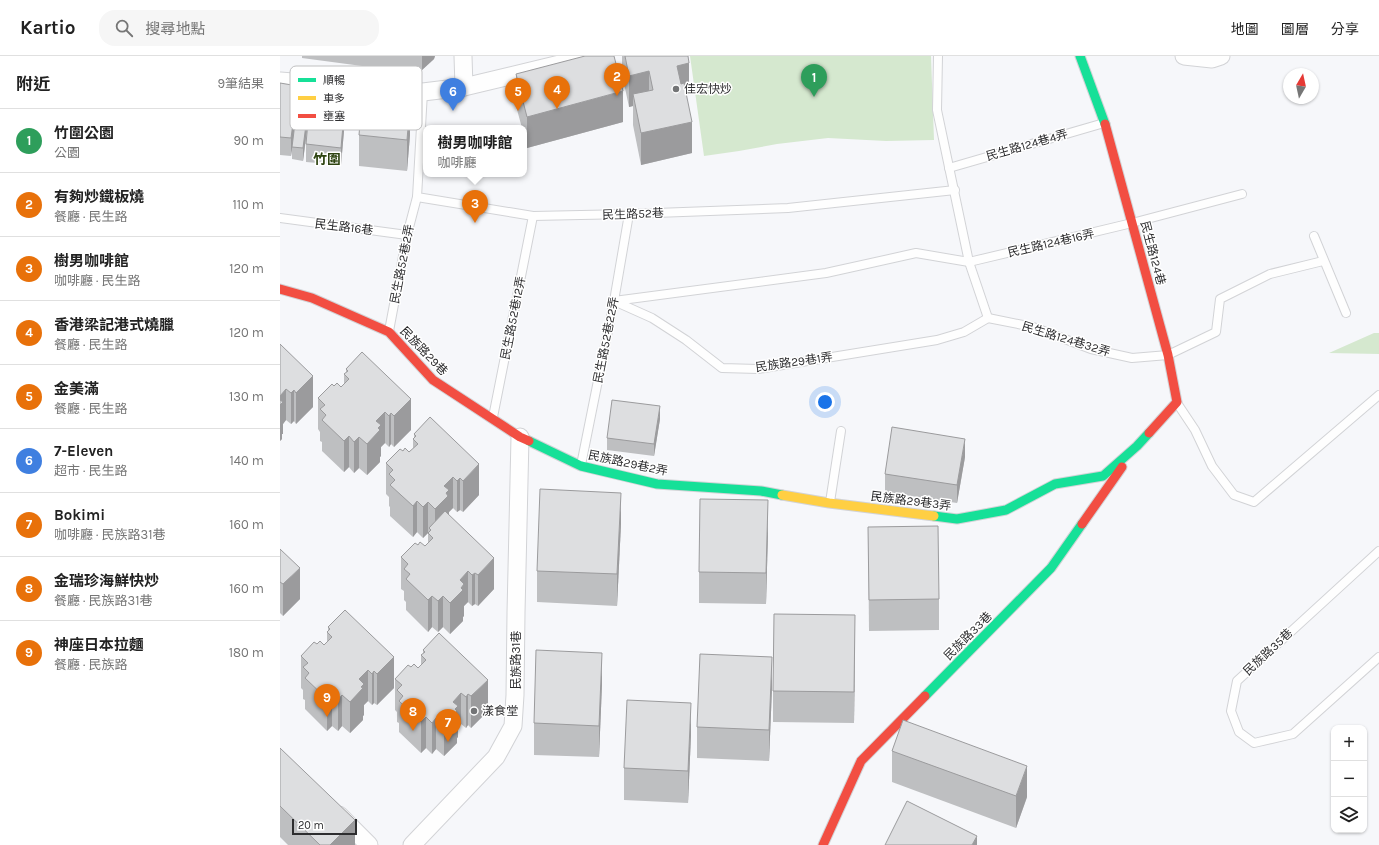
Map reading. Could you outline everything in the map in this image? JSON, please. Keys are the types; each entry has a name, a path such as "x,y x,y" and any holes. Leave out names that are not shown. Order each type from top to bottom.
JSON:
{"street":[{"path":"463,56 464,87"},
{"path":"423,92 464,87 593,56"},
{"name":"民生路124巷","path":"1080,56 1105,123 1168,355 1177,402"},
{"path":"1184,56 1212,58 1221,56"},
{"path":"280,81 290,82"},
{"name":"民族路29巷","path":"280,289 312,298 389,332 434,380 520,437"},
{"path":"1137,446 1177,402"},
{"name":"民族路29巷2弄","path":"520,437 581,466 657,484 761,491"},
{"name":"民族路31巷","path":"412,845 496,757 513,726 515,695 520,437"},
{"name":"民族路29巷3弄","path":"761,491 829,503 957,519 1006,510 1055,484 1103,476 1137,446"},
{"name":"民族路33巷","path":"823,845 861,761 1051,568 1137,446"},
{"path":"330,806 369,845"}],"lane":[{"path":"938,56 937,110 969,262 988,318"},
{"path":"422,110 423,92"},
{"name":"民生路124巷4弄","path":"950,168 1105,123"},
{"path":"417,197 421,130"},
{"name":"民生路52巷","path":"417,197 533,216 788,208 955,190"},
{"name":"民生路124巷16弄","path":"969,262 1132,223 1242,194"},
{"name":"民生路52巷2弄","path":"389,332 407,235 417,197"},
{"name":"民生路52巷22弄","path":"581,466 614,301 629,214"},
{"name":"民生路52巷12弄","path":"493,419 533,216"},
{"name":"民生路16巷","path":"280,218 407,235"},
{"path":"1314,236 1323,261 1346,313"},
{"path":"614,301 826,273 916,253 969,262"},
{"path":"1168,355 1216,332 1220,298 1270,274 1323,261"},
{"name":"民族路29巷1弄","path":"614,301 652,318 686,340 722,368 758,369 936,340 964,332 988,318"},
{"name":"民生路124巷32弄","path":"988,318 1033,327 1091,349 1132,358 1168,355"},
{"path":"1177,402 1195,430 1212,466 1234,495 1254,502 1379,395"},
{"path":"829,503 841,431"},
{"name":"民族路35巷","path":"1379,551 1236,681 1231,712 1238,732 1254,743 1293,734 1379,657"}],"green space":[{"path":"690,56 931,56 934,140 886,141 828,138 777,144 704,156"},
{"path":"1374,333 1379,333 1379,354 1329,353"}],"building":[{"path":"585,56 614,56 623,91 527,117 516,74"},
{"path":"625,56 688,56 689,63 677,66 681,84 684,83 692,122 641,133 633,94 653,90 649,71 629,76"},
{"path":"280,83 290,85 290,130 292,130 291,138 280,137"},
{"path":"294,130 305,130 303,148 292,147"},
{"path":"307,130 343,130 341,148 306,144"},
{"path":"359,130 408,130 407,140 359,135"},
{"path":"280,344 313,376 296,393 294,390 291,393 286,389 280,396"},
{"path":"362,352 411,399 394,416 391,413 389,416 385,412 376,421 381,425 378,428 380,430 367,444 359,437 354,442 349,436 344,441 322,420 326,415 320,409 325,405 318,398 332,384 334,386 337,383 341,387 349,379 344,374 348,371 346,369"},
{"path":"612,400 660,406 654,444 607,438"},
{"path":"430,417 479,464 463,481 460,478 457,481 453,477 444,486 449,490 446,493 448,496 435,509 428,502 423,507 417,501 413,506 390,485 395,480 389,474 393,470 386,463 400,449 403,451 405,448 409,452 418,444 413,439 416,436 414,434"},
{"path":"892,427 965,439 957,485 885,474"},
{"path":"540,489 621,493 617,574 537,571"},
{"path":"700,499 768,500 766,573 699,572"},
{"path":"445,511 494,558 478,575 475,573 472,575 468,571 460,580 464,584 461,588 463,590 450,603 443,596 438,601 432,596 428,600 406,579 410,574 404,569 408,564 401,557 415,543 418,545 420,542 425,546 433,538 428,533 431,530 429,528"},
{"path":"938,526 939,599 869,600 868,527"},
{"path":"280,549 300,568 283,584 280,582"},
{"path":"345,610 394,657 377,674 374,671 372,674 368,670 359,679 364,684 361,687 363,688 350,702 342,695 338,700 332,695 327,699 305,678 309,673 303,667 308,663 301,656 314,642 317,644 320,641 324,645 332,637 327,632 330,629 328,627"},
{"path":"774,614 855,615 854,692 773,691"},
{"path":"439,633 488,680 471,696 468,694 466,697 461,693 453,702 458,706 455,709 457,711 444,725 436,718 432,723 426,717 421,722 399,701 403,696 397,690 402,685 395,679 408,665 411,667 414,664 418,668 426,660 421,655 425,652 423,650"},
{"path":"536,650 602,653 599,726 534,723"},
{"path":"700,654 772,657 769,730 697,727"},
{"path":"627,700 691,703 688,771 624,768"},
{"path":"903,720 1027,766 1016,796 892,751"},
{"path":"280,748 355,820 330,845 320,845 280,806"},
{"path":"907,801 977,836 972,845 885,845"}],"traffic: fast":[{"path":"1080,56 1105,124"},
{"path":"934,516 957,519 1006,510 1055,484 1103,476 1137,446 1149,433"},
{"path":"529,441 581,466 657,484 761,491 782,495"},
{"path":"925,696 1051,568 1082,524"}],"traffic: slow":[{"path":"782,495 829,503 934,516"}],"traffic: jam":[{"path":"1105,124 1168,355 1177,402 1149,433"},
{"path":"280,289 312,298 389,332 433,380 520,437 529,441"},
{"path":"1082,524 1122,467"},
{"path":"823,845 861,761 925,696"}],"place":[{"name":"佳宏快炒","path":"676,89"},
{"name":"有夠炒鐵板燒","path":"617,96"},
{"name":"竹圍公園","path":"814,97"},
{"name":"香港梁記港式燒臘","path":"557,109"},
{"name":"7-Eleven","path":"453,111"},
{"name":"金美滿","path":"518,111"},
{"name":"樹男咖啡館","path":"475,223"},
{"name":"漾食堂","path":"474,711"},
{"name":"神座日本拉麵","path":"327,717"},
{"name":"金瑞珍海鮮快炒","path":"413,731"},
{"name":"Bokimi","path":"448,742"}],"district":[{"name":"竹圍","path":"327,159"}]}
